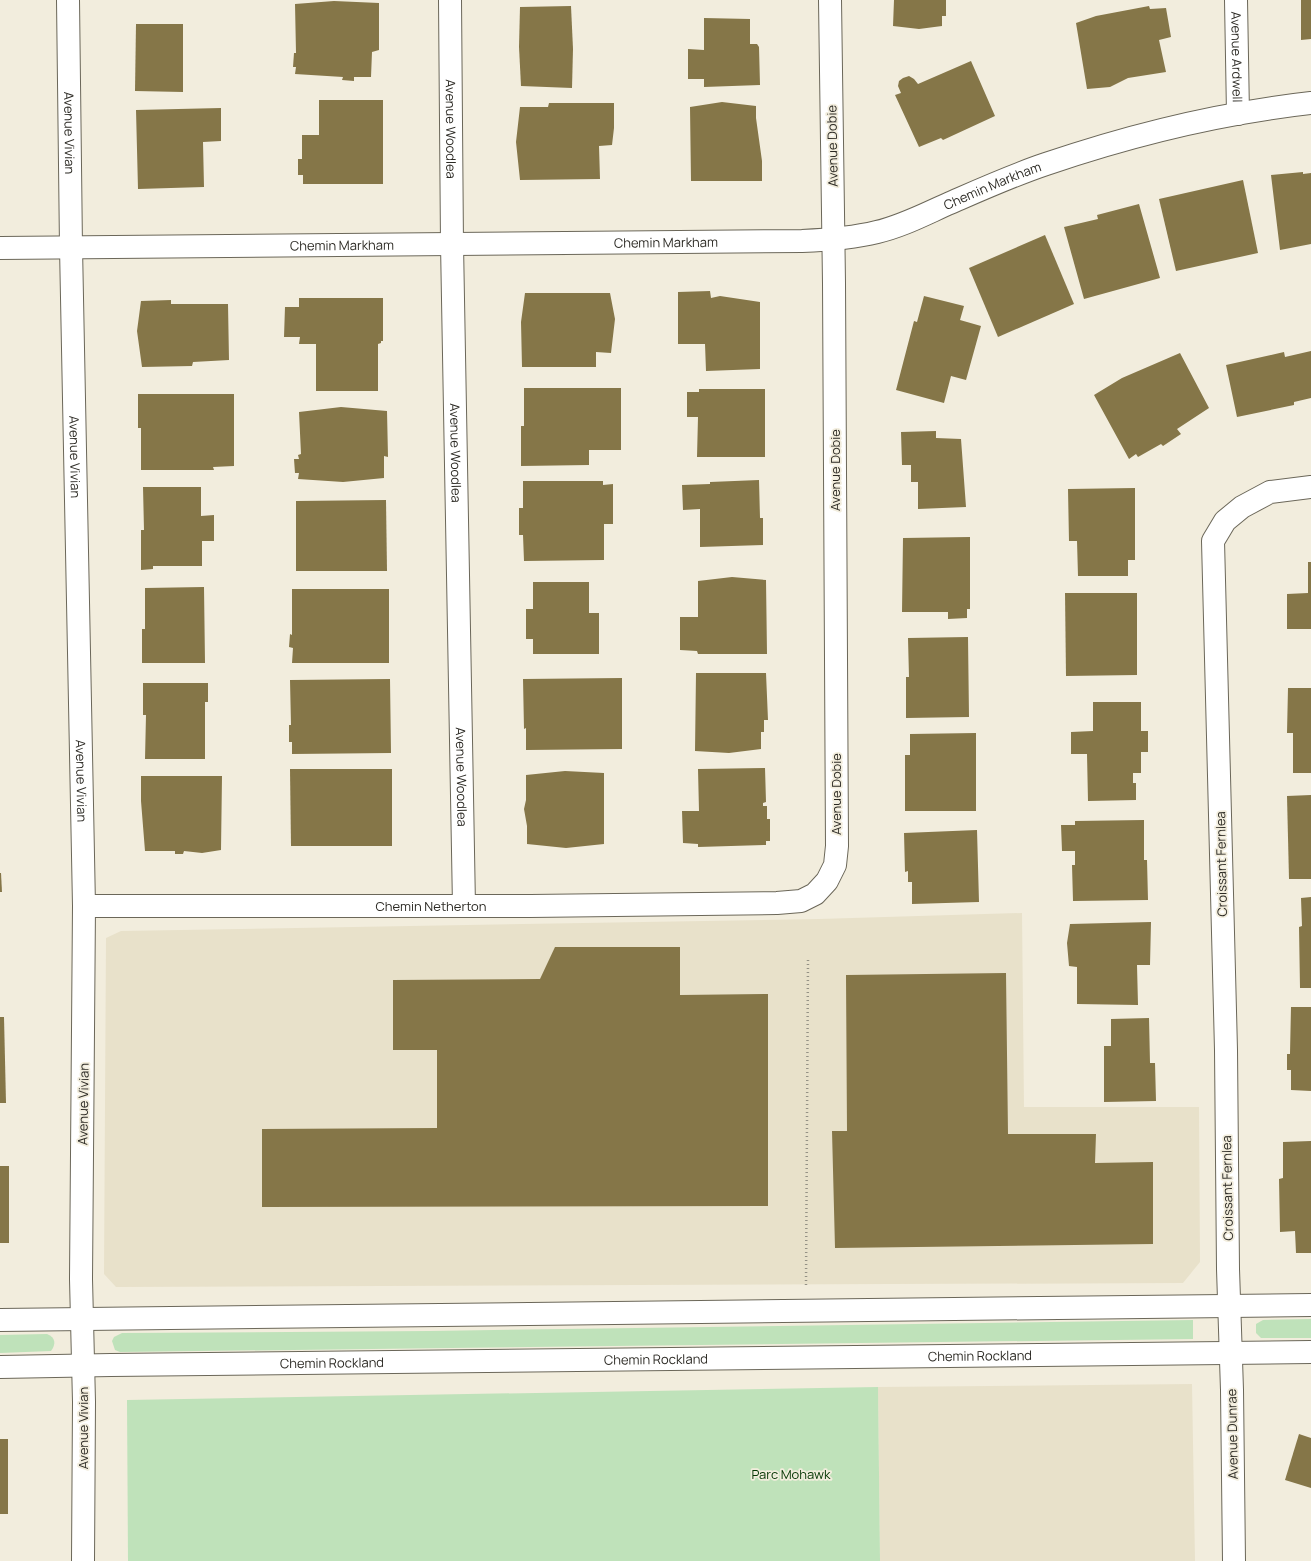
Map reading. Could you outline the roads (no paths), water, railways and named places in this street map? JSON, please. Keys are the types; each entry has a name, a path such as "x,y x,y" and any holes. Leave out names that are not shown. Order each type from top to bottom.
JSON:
{"street":[{"name":"Avenue Vivian","path":"68,0 71,247 84,906 82,1319 84,1402 83,1561"},
{"name":"Avenue Woodlea","path":"450,0 452,244 464,906"},
{"name":"Avenue Dobie","path":"777,903 801,901 815,894 827,881 835,865 836,814 830,0"},
{"name":"Avenue Ardwell","path":"1236,0 1238,114"},
{"name":"Chemin Markham","path":"0,248 832,240 878,232 908,222 998,182 1046,164 1101,147 1173,128 1238,114 1311,103"},
{"name":"Croissant Fernlea","path":"1229,1306 1226,1050 1213,541 1225,520 1242,507 1270,492 1311,487"},
{"name":"Chemin Netherton","path":"84,906 464,906 777,903"},
{"path":"0,1320 1311,1305"},
{"name":"Avenue Dunrae","path":"1229,1306 1234,1561"},
{"name":"Chemin Rockland","path":"0,1367 1311,1352"}],"park label":[{"name":"Parc Mohawk","path":"791,1474"}]}
